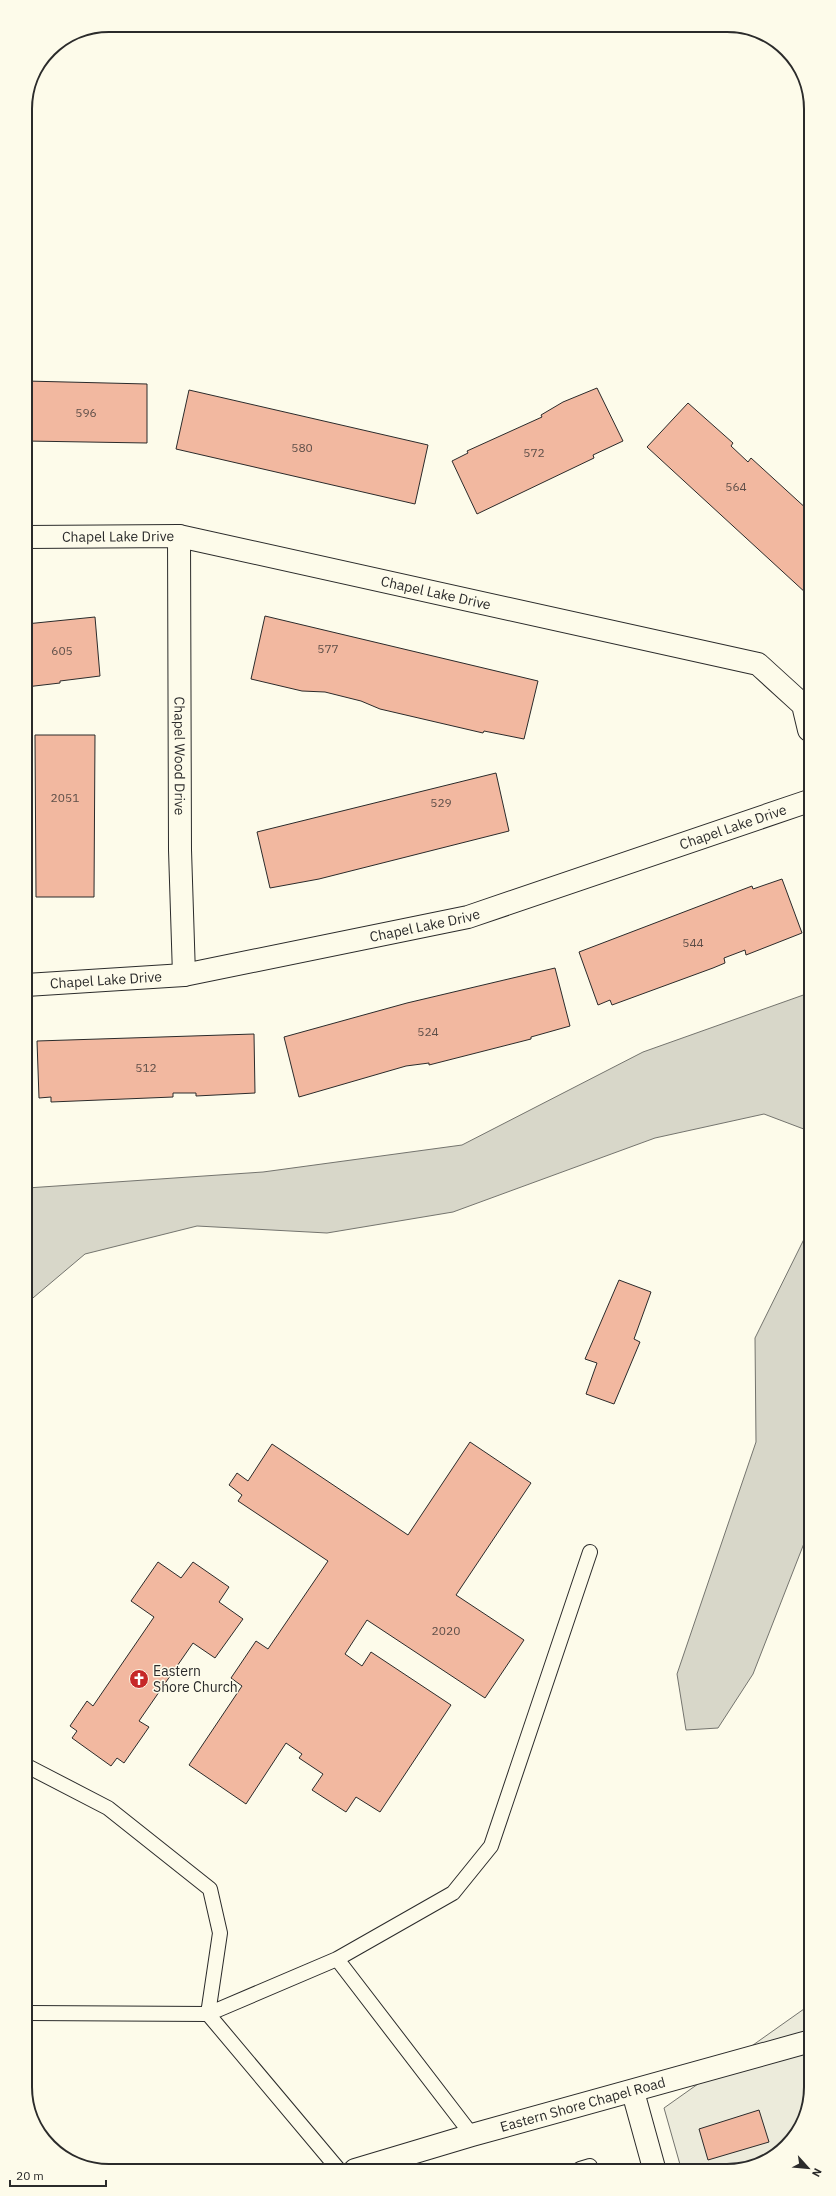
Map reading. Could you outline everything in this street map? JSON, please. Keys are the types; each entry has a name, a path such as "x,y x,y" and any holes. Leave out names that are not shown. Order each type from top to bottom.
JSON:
{"street":[{"name":"Chapel Lake Drive","path":"32,537 179,536 758,664 803,706 804,710"},
{"name":"Chapel Wood Drive","path":"179,536 180,850 184,975"},
{"name":"Chapel Lake Drive","path":"32,985 184,975 468,917 804,803"},
{"name":"Eastern Shore Chapel Road","path":"375,2164 472,2135 633,2092 804,2043"},
{"path":"633,2092 653,2164"}],"lane":[{"path":"32,2014 208,2014 337,1959 454,1893 492,1846 590,1552"},
{"path":"32,1768 108,1808 210,1889 220,1933 208,2014 334,2164"},
{"path":"337,1959 472,2135"}],"shaded area":[{"path":"804,995 804,1129 764,1114 655,1138 453,1212 327,1233 197,1226 85,1254 32,1299 32,1188 263,1172 462,1145 643,1052"},
{"path":"804,1239 804,1543 753,1674 718,1728 686,1730 677,1674 756,1442 755,1338"},
{"path":"804,2009 803,2102 791,2130 778,2145 770,2151 752,2160 737,2163 680,2164 664,2108"}],"building":[{"path":"32,381 147,384 147,443 32,441"},
{"path":"597,388 623,441 593,455 594,458 477,514 452,461 468,453 467,451 542,417 541,415 563,402"},
{"path":"189,390 428,445 415,504 176,449"},
{"path":"688,403 733,443 731,446 748,462 751,458 804,506 804,591 647,447"},
{"path":"265,616 538,681 524,739 484,731 483,733 380,709 361,701 325,692 302,691 251,679"},
{"path":"95,617 100,676 32,686 32,623"},
{"path":"35,735 95,735 94,897 36,897"},
{"path":"496,773 509,831 319,879 270,888 257,832"},
{"path":"782,879 802,933 746,955 745,950 724,958 725,963 713,968 612,1005 610,1000 598,1005 579,952 752,886 753,889"},
{"path":"555,968 570,1026 531,1037 531,1039 429,1065 429,1063 406,1066 299,1097 284,1037 407,1003"},
{"path":"254,1034 255,1093 196,1096 196,1093 173,1093 173,1097 51,1102 51,1097 39,1098 37,1041"},
{"path":"619,1280 651,1292 634,1339 640,1342 614,1404 586,1394 597,1363 585,1359"},
{"path":"470,1442 531,1483 456,1595 524,1640 485,1698 367,1620 345,1654 362,1666 371,1652 451,1705 380,1812 356,1797 346,1812 312,1790 323,1774 299,1758 302,1754 286,1743 246,1804 189,1765 242,1686 231,1678 256,1641 268,1649 328,1561 238,1501 242,1495 229,1485 237,1473 248,1481 272,1444 408,1535"},
{"name":"Eastern Shore Church","path":"158,1562 181,1578 193,1562 229,1587 219,1602 243,1619 215,1658 193,1643 139,1721 149,1727 124,1763 117,1758 111,1766 72,1738 77,1731 70,1726 87,1701 93,1706 154,1617 131,1601"},
{"path":"759,2110 769,2142 708,2160 699,2129"}],"place":[{"name":"Eastern Shore Church","path":"139,1679"}]}
